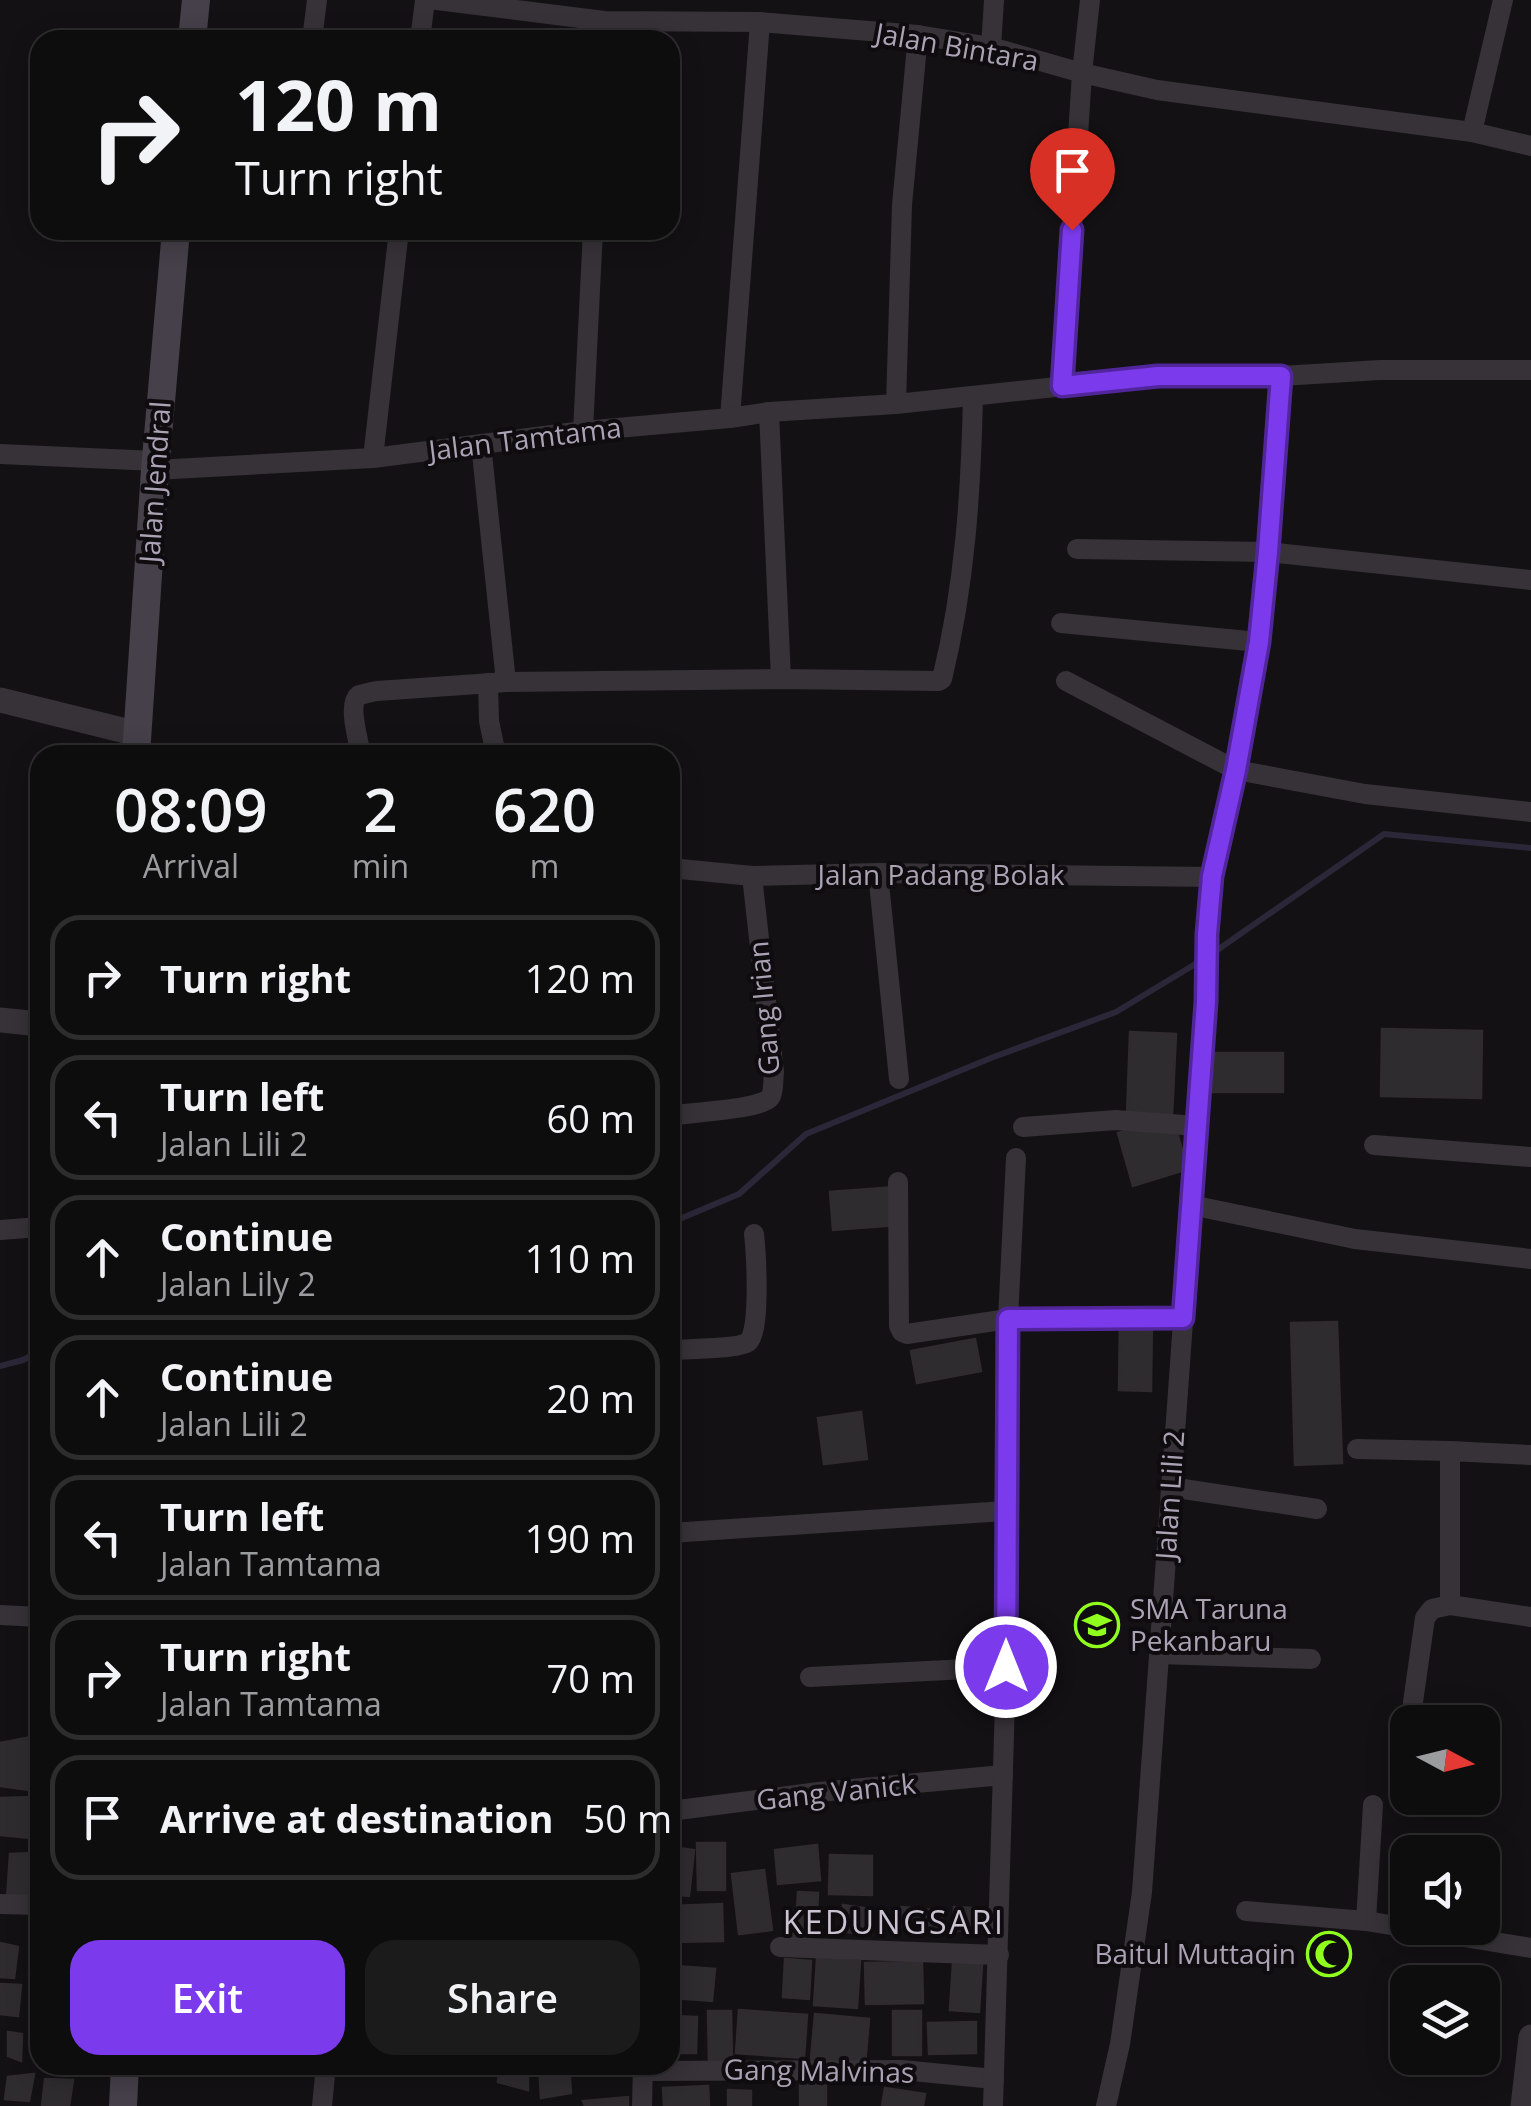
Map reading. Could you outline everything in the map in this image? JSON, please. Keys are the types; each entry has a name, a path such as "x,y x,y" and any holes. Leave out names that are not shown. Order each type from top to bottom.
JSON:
{"main road":[{"path":"193,30 196,0"},
{"name":"Jalan Jendral","path":"137,744 155,466 175,240"},
{"path":"122,2106 124,2075"}],"street":[{"path":"313,30 317,0"},
{"path":"421,30 425,0"},
{"name":"Jalan Bintara","path":"437,0 515,5 603,30 682,10 760,22 918,34 991,47 1157,90 1472,132 1531,146"},
{"path":"991,47 994,0"},
{"path":"1062,386 1090,0"},
{"path":"1472,132 1503,0"},
{"path":"730,418 760,22"},
{"path":"896,404 902,206 918,34"},
{"path":"373,458 398,240"},
{"path":"583,431 593,240"},
{"name":"Jalan Tamtama","path":"0,454 155,466 373,458 583,431 1158,376 1531,370"},
{"path":"1212,876 1259,642 1281,376"},
{"path":"359,745 354,700 377,691 496,682 941,680 962,577 971,484 973,396"},
{"path":"769,412 781,678"},
{"path":"481,444 496,682 489,721 494,745"},
{"path":"1078,549 1268,552 1531,580"},
{"path":"1061,623 1259,642"},
{"path":"1066,681 1236,770 1365,794 1531,812"},
{"path":"0,700 137,744"},
{"name":"Jalan Padang Bolak","path":"680,869 752,876 1212,876"},
{"path":"878,874 899,1079"},
{"name":"Gang Irian","path":"680,1115 740,1108 771,1096 774,1072 752,876"},
{"name":"Jalan Lili 2","path":"1106,2106 1120,2044 1142,1892 1212,876"},
{"path":"0,1020 30,1023"},
{"path":"1023,1127 1116,1120 1197,1126"},
{"path":"1374,1145 1531,1157"},
{"path":"993,2106 1006,1667 1008,1319 1016,1158"},
{"path":"898,1182 902,1332 1008,1319 1183,1318"},
{"path":"1191,1205 1355,1239 1531,1259"},
{"path":"0,1230 30,1228"},
{"path":"680,1349 735,1346 752,1338 756,1292 754,1234"},
{"path":"1357,1449 1531,1456"},
{"path":"1450,1450 1450,1605"},
{"path":"1170,1486 1317,1508"},
{"path":"680,1533 1005,1511"},
{"path":"1413,1702 1425,1618 1432,1609 1450,1605 1531,1617"},
{"path":"0,1615 30,1617"},
{"path":"1159,1654 1311,1659"},
{"path":"810,1676 1006,1667"},
{"name":"Gang Vanick","path":"680,1809 1003,1775"},
{"path":"1366,1921 1373,1805"},
{"path":"0,1904 30,1905"},
{"path":"1246,1911 1366,1921 1531,1948"},
{"path":"780,1947 999,1955"},
{"path":"1523,2106 1531,2037"},
{"name":"Gang Malvinas","path":"680,2068 902,2070 994,2080"},
{"path":"322,2106 325,2075"},
{"path":"642,2106 643,2075"}],"building":[{"path":"1382,1029 1482,1031 1481,1098 1381,1096"},
{"path":"1130,1032 1176,1034 1172,1117 1127,1115"},
{"path":"1212,1053 1283,1053 1283,1092 1211,1092"},
{"path":"1172,1117 1188,1169 1133,1186 1118,1133"},
{"path":"895,1187 898,1225 833,1230 830,1192"},
{"path":"1120,1321 1152,1321 1151,1391 1119,1390"},
{"path":"1337,1322 1342,1463 1295,1465 1291,1323"},
{"path":"975,1339 981,1371 917,1383 911,1351"},
{"path":"861,1412 867,1459 824,1464 818,1418"},
{"path":"30,1737 30,1790 0,1786 0,1743"},
{"path":"30,1797 30,1838 0,1835 0,1798"},
{"path":"697,1843 725,1843 725,1890 698,1890"},
{"path":"817,1845 820,1880 778,1884 775,1850"},
{"path":"680,1848 694,1850 689,1896 680,1895"},
{"path":"30,1853 30,1901 7,1898 10,1854"},
{"path":"830,1855 872,1856 872,1895 829,1894"},
{"path":"764,1870 772,1930 739,1934 732,1874"},
{"path":"798,1892 818,1893 817,1912 797,1911"},
{"path":"722,1904 723,1941 680,1942 680,1906"},
{"path":"843,1905 871,1909 867,1935 840,1931"},
{"path":"901,1907 943,1911 941,1931 899,1927"},
{"path":"954,1907 995,1909 994,1932 953,1930"},
{"path":"791,1911 811,1912 809,1942 789,1940"},
{"path":"0,1943 18,1947 14,1978 0,1977"},
{"path":"785,1959 811,1961 809,1999 783,1997"},
{"path":"817,1959 860,1961 857,2008 814,2005"},
{"path":"922,1962 923,2003 866,2004 865,1963"},
{"path":"953,1963 982,1965 979,2012 950,2010"},
{"path":"680,1966 715,1969 712,2001 680,1998"},
{"path":"1,1984 21,1985 18,2016 0,2014"},
{"path":"739,2010 807,2015 804,2058 736,2053"},
{"path":"708,2011 731,2011 732,2061 709,2062"},
{"path":"893,2011 921,2011 921,2055 893,2055"},
{"path":"815,2014 869,2019 865,2065 811,2059"},
{"path":"680,2016 697,2017 696,2053 680,2053"},
{"path":"976,2022 976,2053 929,2054 928,2023"},
{"path":"8,2032 22,2034 21,2061 8,2056"},
{"path":"34,2075 29,2101 5,2099 8,2077"},
{"path":"499,2075 528,2075 528,2090 498,2082"},
{"path":"540,2075 570,2075 571,2093 541,2098"},
{"path":"45,2079 73,2080 69,2106 42,2106"},
{"path":"800,2083 826,2083 826,2106 800,2106"},
{"path":"708,2086 709,2106 664,2106 663,2088"},
{"path":"885,2088 925,2094 923,2106 882,2106"},
{"path":"728,2090 751,2091 751,2106 728,2106"},
{"path":"628,2097 628,2106 585,2106 583,2101"}],"waterway":[{"path":"1213,953 1384,834 1531,848"},
{"path":"680,1219 739,1194 806,1134 1116,1012 1202,960"},
{"path":"0,1366 30,1356"}],"place":[{"name":"SMA Taruna Pekanbaru","path":"1097,1625"},
{"name":"Baitul Muttaqin","path":"1329,1954"}],"district":[{"name":"KEDUNGSARI","path":"894,1923"}],"route":[{"path":"1006,1667 1008,1319 1183,1318 1212,876 1259,642 1281,376 1158,376 1062,386 1072,230"}]}
